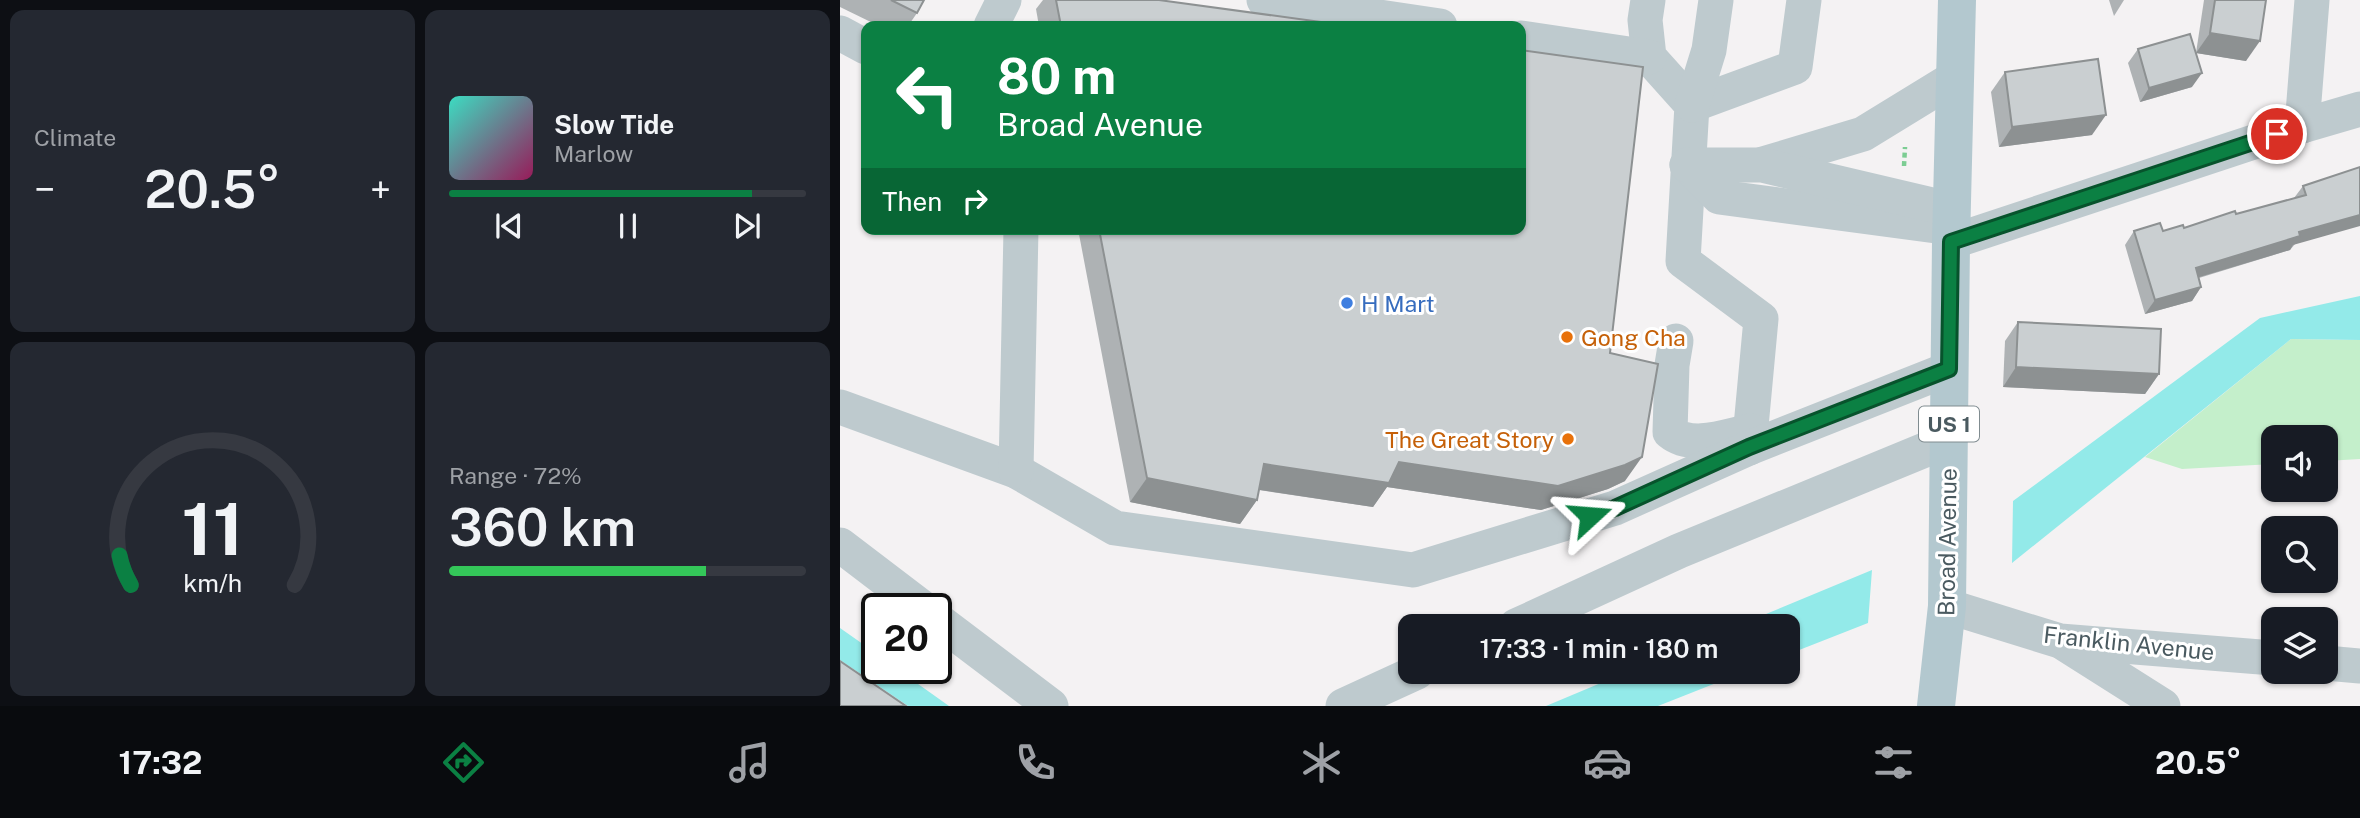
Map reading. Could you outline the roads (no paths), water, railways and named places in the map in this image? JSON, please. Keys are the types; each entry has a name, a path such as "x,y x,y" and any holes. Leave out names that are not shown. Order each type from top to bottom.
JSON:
{"main road":[{"name":"Broad Avenue","path":"1936,706 1947,606 1951,227 1957,0"}],"street":[{"path":"994,21 1004,0"},
{"path":"1265,0 1406,21"},
{"path":"1648,0 1645,20 1649,57 1692,105"},
{"path":"1716,0 1709,50 1692,105 1682,261 1760,319 1750,439"},
{"path":"1692,105 1794,67 1804,0"},
{"path":"2302,125 2312,0"},
{"path":"840,33 861,44"},
{"path":"1526,39 1649,57"},
{"path":"1687,165 1762,165 1863,134 1956,77"},
{"path":"1687,165 1718,197 1951,227 2360,109"},
{"path":"1762,165 1951,227"},
{"path":"1016,471 1021,235"},
{"path":"1675,341 1670,432 1678,439 1750,439"},
{"path":"840,407 1016,471 1115,528 1413,570 1615,508 1750,439 1949,369"},
{"path":"1542,614 1679,551 1949,440"},
{"path":"840,545 903,593"},
{"name":"Franklin Avenue","path":"1947,606 2060,641 2261,657"},
{"path":"952,631 1051,706"},
{"path":"2060,641 2163,706"},
{"path":"2338,664 2360,666"},
{"path":"1343,706 1398,681"}],"water":[{"path":"2360,296 2360,340 2291,339 2012,563 2013,501 2260,318"},
{"path":"1872,570 1868,623 1800,650 1800,614 1766,614"},
{"path":"840,628 861,643 861,674 840,660"},
{"path":"875,684 918,684 949,706 908,706"},
{"path":"1598,684 1714,684 1658,706 1546,706"}],"place":[{"name":"H Mart","path":"1347,303"},
{"name":"Gong Cha","path":"1567,337"},
{"name":"The Great Story","path":"1568,439"}]}
